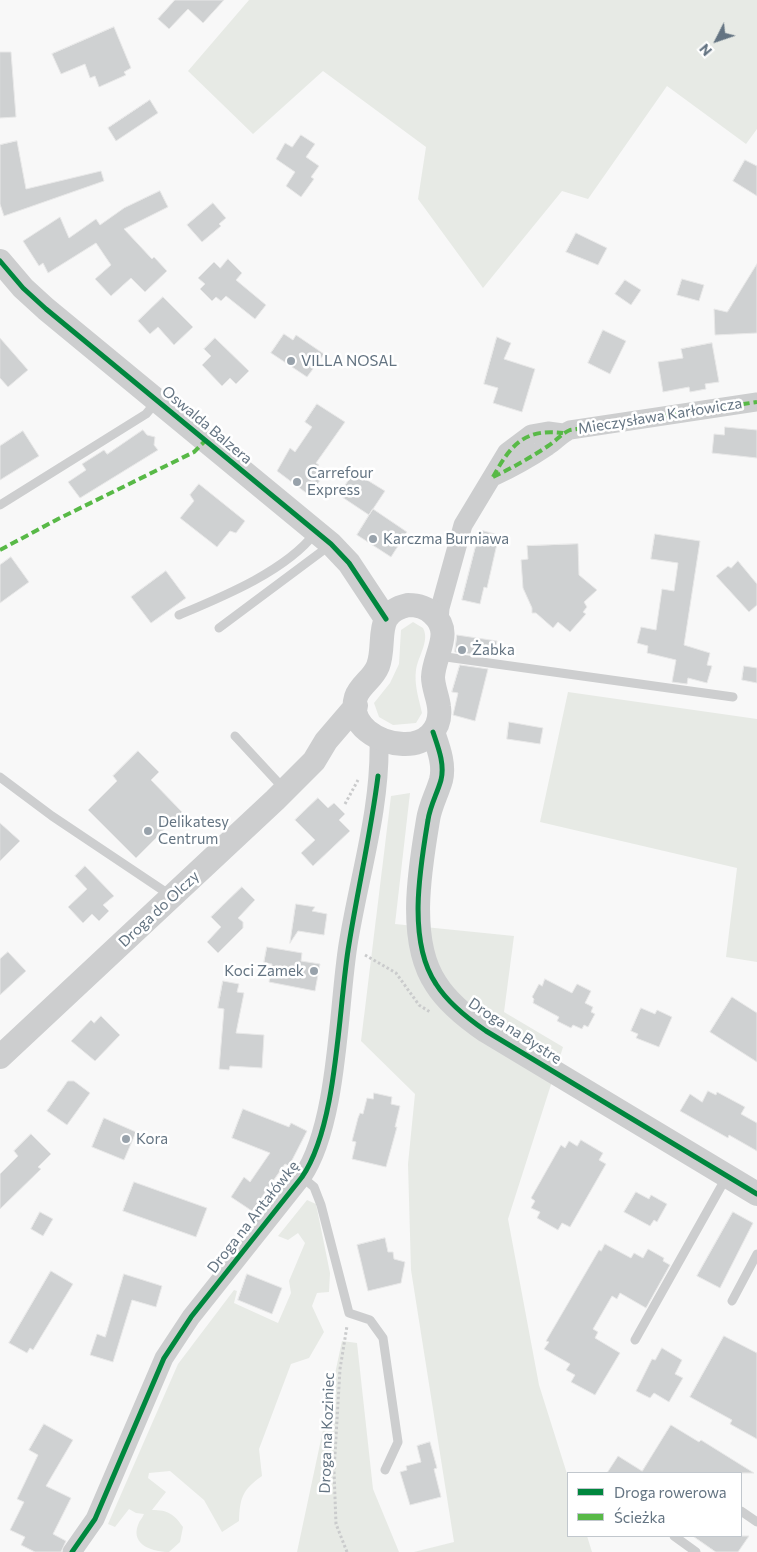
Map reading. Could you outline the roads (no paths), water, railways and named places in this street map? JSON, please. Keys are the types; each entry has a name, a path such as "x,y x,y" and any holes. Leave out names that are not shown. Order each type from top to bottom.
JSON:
{"street":[{"name":"Oswalda Balzera","path":"0,261 34,299 324,538 402,611 430,611 439,620"},
{"name":"Mieczysława Karłowicza","path":"439,620 440,608 463,525 472,507 493,477 520,464 551,444 563,433 592,425 757,402"},
{"name":"Mieczysława Karłowicza","path":"402,611 438,584 454,554"},
{"name":"Droga do Olczy","path":"316,758 326,741 356,706 358,693 378,666 381,653 382,628 402,611"},
{"path":"433,732 440,715 433,677 444,635 439,620"},
{"name":"Droga na Bystre","path":"356,706 361,723 423,760 430,775 433,798"},
{"name":"Droga do Olczy","path":"0,1057 172,897 316,758 340,742 423,741 433,732"},
{"name":"Droga na Bystre","path":"433,732 440,757 442,774 428,819 423,859 419,925 424,958 440,990 461,1012 486,1031 757,1194"},
{"name":"Droga na Antałówkę","path":"72,1552 95,1519 164,1358 191,1317 302,1177 315,1153 327,1107 348,945 372,823 378,776 389,740"}],"lane":[{"path":"0,505 146,414 157,401"},
{"path":"179,615 236,591 306,544 324,538"},
{"path":"219,628 324,538"},
{"path":"438,656 733,697"},
{"path":"236,736 285,790"},
{"path":"0,777 52,816 164,889 172,897"},
{"path":"635,1340 727,1176"},
{"path":"302,1177 314,1188 321,1205 349,1313 370,1320 383,1338 398,1442 385,1470"},
{"path":"732,1302 757,1254"},
{"path":"742,1512 757,1522"},
{"path":"675,1537 696,1552"}],"place":[{"name":"VILLA NOSAL","path":"291,361"},
{"name":"Carrefour Express","path":"297,482"},
{"name":"Karczma Burniawa","path":"373,539"},
{"name":"Żabka","path":"462,650"},
{"name":"Delikatesy Centrum","path":"148,831"},
{"name":"Koci Zamek","path":"314,971"},
{"name":"Kora","path":"126,1139"}]}
